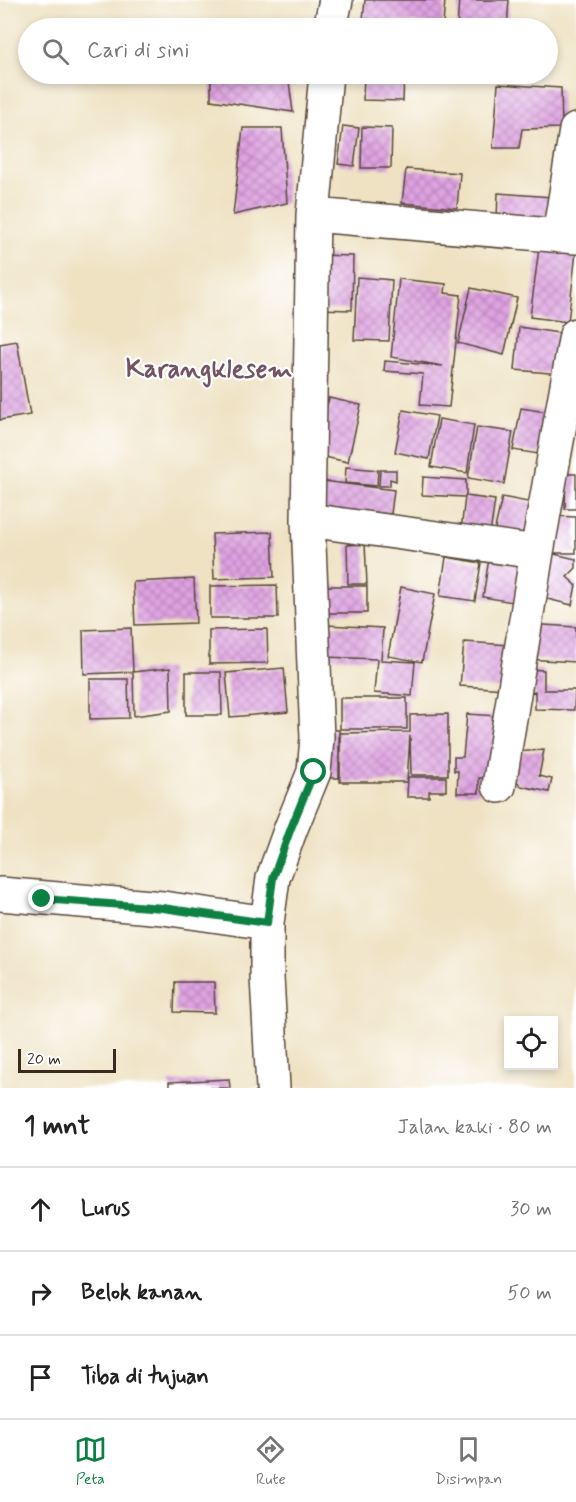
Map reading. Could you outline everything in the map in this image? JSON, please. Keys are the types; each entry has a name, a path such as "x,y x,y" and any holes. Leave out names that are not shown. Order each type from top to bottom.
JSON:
{"street":[{"path":"332,18 336,0"},
{"path":"273,1088 267,977 267,923 273,878 314,772 317,738 308,520 313,215 325,84"},
{"path":"313,215 567,236 576,130"},
{"path":"499,786 537,552 576,335"},
{"path":"308,520 537,552"},
{"path":"0,894 163,908 267,923"}],"building":[{"path":"365,0 445,0 444,18 363,18"},
{"path":"459,0 509,0 508,18 458,18"},
{"path":"211,84 289,84 293,112 211,100"},
{"path":"364,84 404,84 403,101 363,100"},
{"path":"498,84 561,88 562,128 522,129 519,148 493,148"},
{"path":"343,126 359,128 354,166 338,164"},
{"path":"362,127 392,128 391,168 361,168"},
{"path":"243,128 282,128 287,203 233,215"},
{"path":"406,169 460,173 457,208 402,203"},
{"path":"498,193 552,197 550,222 497,218"},
{"path":"539,248 576,252 568,322 530,317"},
{"path":"317,255 353,256 352,310 316,309"},
{"path":"357,277 392,280 389,341 354,340"},
{"path":"399,279 446,284 445,293 461,295 449,407 420,405 423,374 384,371 385,361 443,366 391,357"},
{"path":"471,288 517,298 504,355 458,343"},
{"path":"519,327 565,334 561,374 515,370"},
{"path":"17,341 30,415 0,420 0,344"},
{"path":"329,398 361,405 348,462 315,455"},
{"path":"521,408 553,413 545,455 513,450"},
{"path":"403,410 437,416 429,459 395,452"},
{"path":"439,419 474,425 467,473 431,467"},
{"path":"477,427 513,432 504,484 468,478"},
{"path":"346,467 378,470 377,486 345,483"},
{"path":"380,470 396,470 396,481 390,479 390,486 379,486"},
{"path":"566,474 576,474 576,509 565,509"},
{"path":"423,477 466,480 466,496 495,500 490,534 461,530 465,497 422,495"},
{"path":"323,481 394,490 391,514 378,513 376,524 319,517"},
{"path":"502,497 538,504 530,541 494,533"},
{"path":"551,516 576,517 576,553 550,553 576,559 576,568 567,577 576,585 572,605 539,597"},
{"path":"272,532 274,577 214,579 212,534"},
{"path":"365,544 367,584 348,584 347,545"},
{"path":"446,557 481,563 475,601 440,596"},
{"path":"489,558 526,563 519,603 483,597"},
{"path":"194,579 196,623 135,625 133,582"},
{"path":"277,585 278,618 210,618 210,586"},
{"path":"318,586 367,586 367,613 318,613"},
{"path":"401,587 435,594 422,662 388,656"},
{"path":"528,624 576,627 576,662 526,659"},
{"path":"326,625 383,628 381,660 415,662 412,696 374,693 377,659 325,657"},
{"path":"131,628 133,672 84,674 83,630"},
{"path":"267,629 268,663 209,664 209,630"},
{"path":"464,642 509,645 506,689 460,686"},
{"path":"170,668 171,711 134,716 133,672"},
{"path":"284,668 288,712 230,717 226,673"},
{"path":"524,669 544,670 544,690 575,690 574,710 535,709 535,691 523,695"},
{"path":"186,672 221,672 222,715 186,715"},
{"path":"90,679 128,679 129,718 90,719"},
{"path":"340,698 407,698 407,729 340,729"},
{"path":"448,714 448,775 411,775 410,736 407,782 340,782 340,733 410,732 410,715"},
{"path":"467,714 497,716 492,778 479,778 479,793 457,793 458,771 454,771 454,757 463,757"},
{"path":"319,730 339,730 339,778 319,778"},
{"path":"544,750 539,776 552,779 549,792 521,786 514,778 514,752"},
{"path":"408,777 446,777 446,791 429,791 429,797 407,797"},
{"path":"175,982 214,982 215,1013 174,1012"},
{"path":"229,1079 230,1088 169,1088 169,1082"}],"district":[{"name":"Karangklesem","path":"209,368"}],"route":[{"path":"42,899 163,908 267,923 273,878 314,772"}]}
